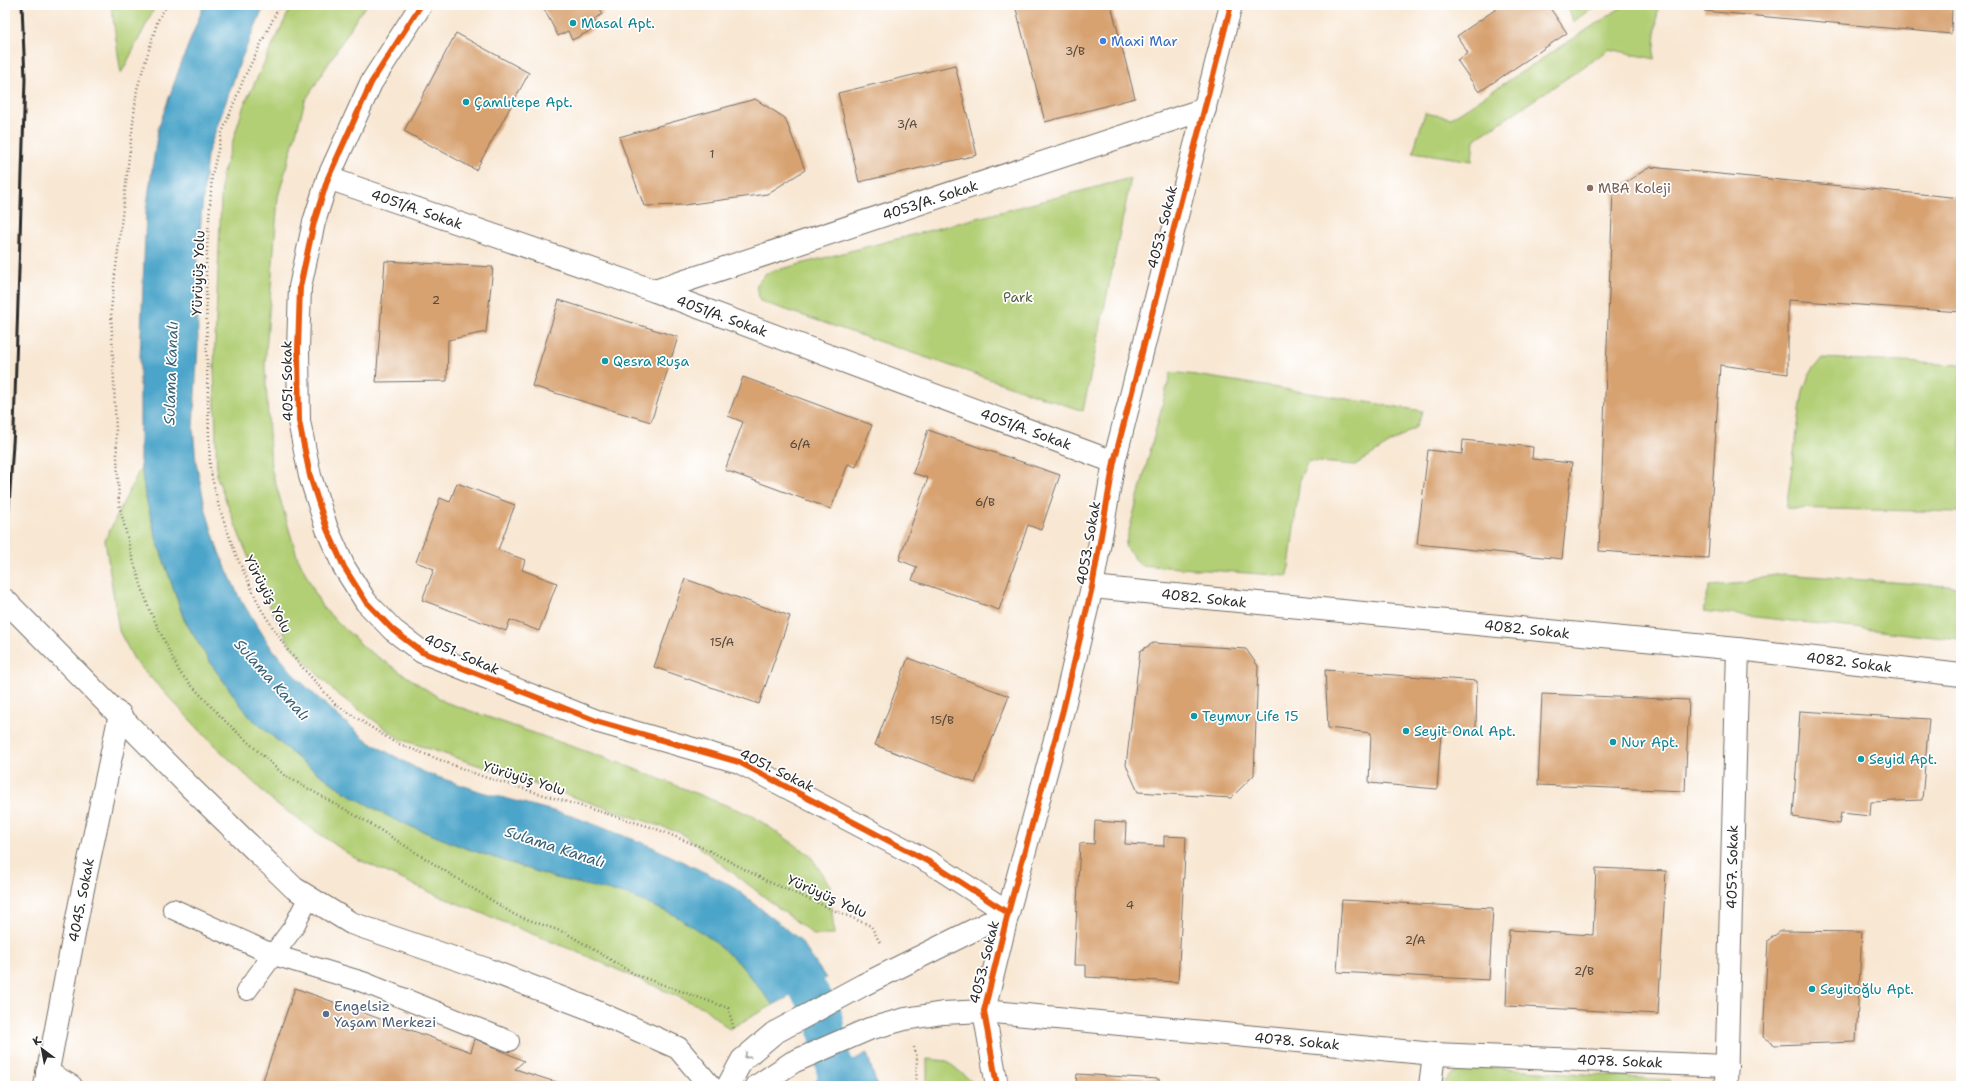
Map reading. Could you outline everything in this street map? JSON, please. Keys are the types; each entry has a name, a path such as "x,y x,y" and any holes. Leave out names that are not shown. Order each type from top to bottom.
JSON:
{"street":[{"name":"4051. Sokak","path":"420,5 371,83 328,178 314,222 300,287 298,349 299,421 310,476 327,529 344,567 366,602 393,630 422,652 599,722 739,762 931,863 1008,913"},
{"name":"4053. Sokak","path":"997,1086 984,1011 1008,913 1063,710 1092,587 1114,462 1231,5"},
{"name":"4053/A. Sokak","path":"655,291 1205,109"},
{"name":"4051/A. Sokak","path":"328,178 655,291 1114,462"},
{"name":"4082. Sokak","path":"1092,587 1738,649 1961,675"},
{"path":"5,600 120,714 192,789 294,888 351,923 500,974 588,1008 678,1048 710,1086"},
{"name":"4057. Sokak","path":"1726,1076 1738,649"},
{"name":"4045. Sokak","path":"46,1079 80,903 120,714"},
{"path":"728,1086 742,1060 774,1033 863,985 1008,913"},
{"name":"4078. Sokak","path":"757,1086 793,1062 869,1028 905,1019 943,1013 984,1011 1434,1054 1726,1076"},
{"path":"1430,1086 1434,1054"},
{"path":"46,1079 71,1086"}],"lane":[{"path":"247,990 293,928 309,897"},
{"path":"173,909 274,955 363,982 509,1041"}],"path":[{"path":"167,5 158,20 138,89 111,310 119,504 132,557 149,609 180,674 224,720 284,775 369,823 515,915 566,933 636,975 728,1008 742,1060"}],"green space":[{"path":"111,5 156,5 121,74"},
{"path":"292,5 367,5 360,13 305,101 278,197 265,365 271,468 297,556 322,607 366,649 445,702 622,764 753,816 810,855 830,886 834,935 814,935 681,833 400,739 336,693 292,648 268,603 217,477 214,367 222,176 244,105"},
{"path":"1568,5 1596,5 1573,22"},
{"path":"1625,5 1658,5 1654,59 1610,49 1474,140 1472,161 1413,152 1425,113 1451,118"},
{"name":"Park","path":"1131,178 1083,411 760,301 756,286 766,273"},
{"path":"1822,358 1961,365 1961,512 1786,508 1803,391 1810,373"},
{"path":"1171,372 1423,411 1416,427 1355,465 1308,461 1300,478 1288,576 1140,565 1125,546"},
{"path":"141,467 145,494 156,538 184,620 211,664 249,716 301,761 345,792 395,820 465,848 556,878 628,895 674,915 710,938 739,963 773,1005 729,1029 704,1008 582,954 432,893 353,857 275,803 209,740 135,661 119,631 105,540"},
{"path":"1783,574 1961,587 1961,640 1703,611 1710,586 1745,583 1761,577"},
{"path":"927,1059 947,1061 971,1081 972,1086 927,1086"},
{"path":"1468,1066 1670,1080 1673,1086 1442,1086 1453,1073"}],"water":[{"path":"204,5 267,5 261,13 240,62 207,155 197,263 198,346 193,427 196,462 206,511 218,550 239,597 270,646 297,678 331,710 369,742 423,772 482,792 572,816 648,845 731,885 799,939 826,978 773,1005 739,963 710,938 674,915 628,895 556,878 465,848 395,820 345,792 301,761 249,716 211,664 184,619 156,538 145,494 140,460 140,357 146,211 158,129"},
{"path":"867,1053 877,1086 817,1086 815,1080"}],"building":[{"name":"Masal Apt.","path":"542,5 598,5 603,14 594,19 598,27 572,40 568,31 558,36"},
{"path":"1015,5 1111,5 1135,98 1045,122"},
{"path":"1502,5 1548,5 1567,33 1479,92 1457,60 1468,53 1457,36"},
{"path":"1705,5 1952,5 1951,34 1704,11"},
{"name":"Çamlıtepe Apt.","path":"456,33 529,73 476,170 404,131"},
{"path":"955,65 977,155 859,182 838,93"},
{"path":"755,99 785,118 805,170 767,194 684,205 644,206 619,137"},
{"path":"1650,167 1961,198 1961,312 1788,300 1788,374 1720,365 1708,558 1599,551 1613,190"},
{"path":"385,261 493,267 486,332 448,340 447,381 376,382"},
{"name":"Qesra Ruşa","path":"559,300 678,337 651,422 532,386"},
{"path":"743,377 872,425 856,467 848,464 831,509 725,470 743,422 728,416"},
{"path":"928,430 1060,475 1041,530 1028,525 999,610 912,580 917,567 899,560 928,478 913,473"},
{"path":"1463,440 1533,447 1532,459 1572,463 1562,559 1417,544 1428,450 1462,454"},
{"path":"457,483 515,505 498,550 525,560 522,570 557,583 539,631 510,620 506,631 422,600 434,569 416,562 440,498 450,502"},
{"path":"685,579 790,616 759,704 654,667"},
{"name":"Teymur Life 15","path":"1153,643 1246,649 1258,666 1254,775 1231,798 1138,792 1126,765 1140,651"},
{"path":"908,658 1009,696 975,783 875,745"},
{"name":"Seyit Onal Apt.","path":"1325,670 1477,681 1476,730 1441,733 1437,789 1369,783 1371,733 1328,728"},
{"name":"Nur Apt.","path":"1542,694 1689,700 1685,791 1538,785"},
{"name":"Seyid Apt.","path":"1800,711 1929,719 1922,800 1871,802 1870,816 1841,813 1839,824 1793,817"},
{"path":"1095,821 1126,823 1125,844 1164,846 1164,836 1186,837 1178,982 1086,977 1086,965 1074,965 1080,843 1094,844"},
{"path":"1596,868 1666,871 1658,1014 1506,1006 1509,930 1593,935"},
{"path":"1342,900 1493,908 1489,980 1337,972"},
{"name":"Seyitoğlu Apt.","path":"1781,931 1862,932 1856,1042 1775,1045 1763,1037 1768,940"},
{"name":"Engelsiz Yaşam Merkezi","path":"295,988 471,1052 475,1039 524,1061 515,1069 568,1086 261,1086"},
{"path":"1077,1074 1159,1079 1159,1086 1076,1086"}],"waterway":[{"name":"Sulama Kanalı","path":"775,948 793,966 823,1013 838,1086"}],"railway":[{"path":"5,568 14,428 25,79 22,5"}],"cycle path":[{"path":"421,5 371,83 328,178 314,222 300,287 298,349 299,421 310,476 327,529 344,567 366,602 393,630 422,652 599,722 739,762 931,863 1008,913"},
{"path":"997,1086 984,1011 1008,913 1063,710 1092,587 1114,462 1231,5"}],"place":[{"name":"Masal Apt.","path":"573,23"},
{"name":"Maxi Mar","path":"1103,41"},
{"name":"Çamlıtepe Apt.","path":"466,102"},
{"name":"MBA Koleji","path":"1590,188"},
{"name":"Qesra Ruşa","path":"605,361"},
{"name":"Teymur Life 15","path":"1194,716"},
{"name":"Seyit Onal Apt.","path":"1406,731"},
{"name":"Nur Apt.","path":"1613,742"},
{"name":"Seyid Apt.","path":"1861,759"},
{"name":"Seyitoğlu Apt.","path":"1812,989"},
{"name":"Engelsiz Yaşam Merkezi","path":"326,1014"}]}
